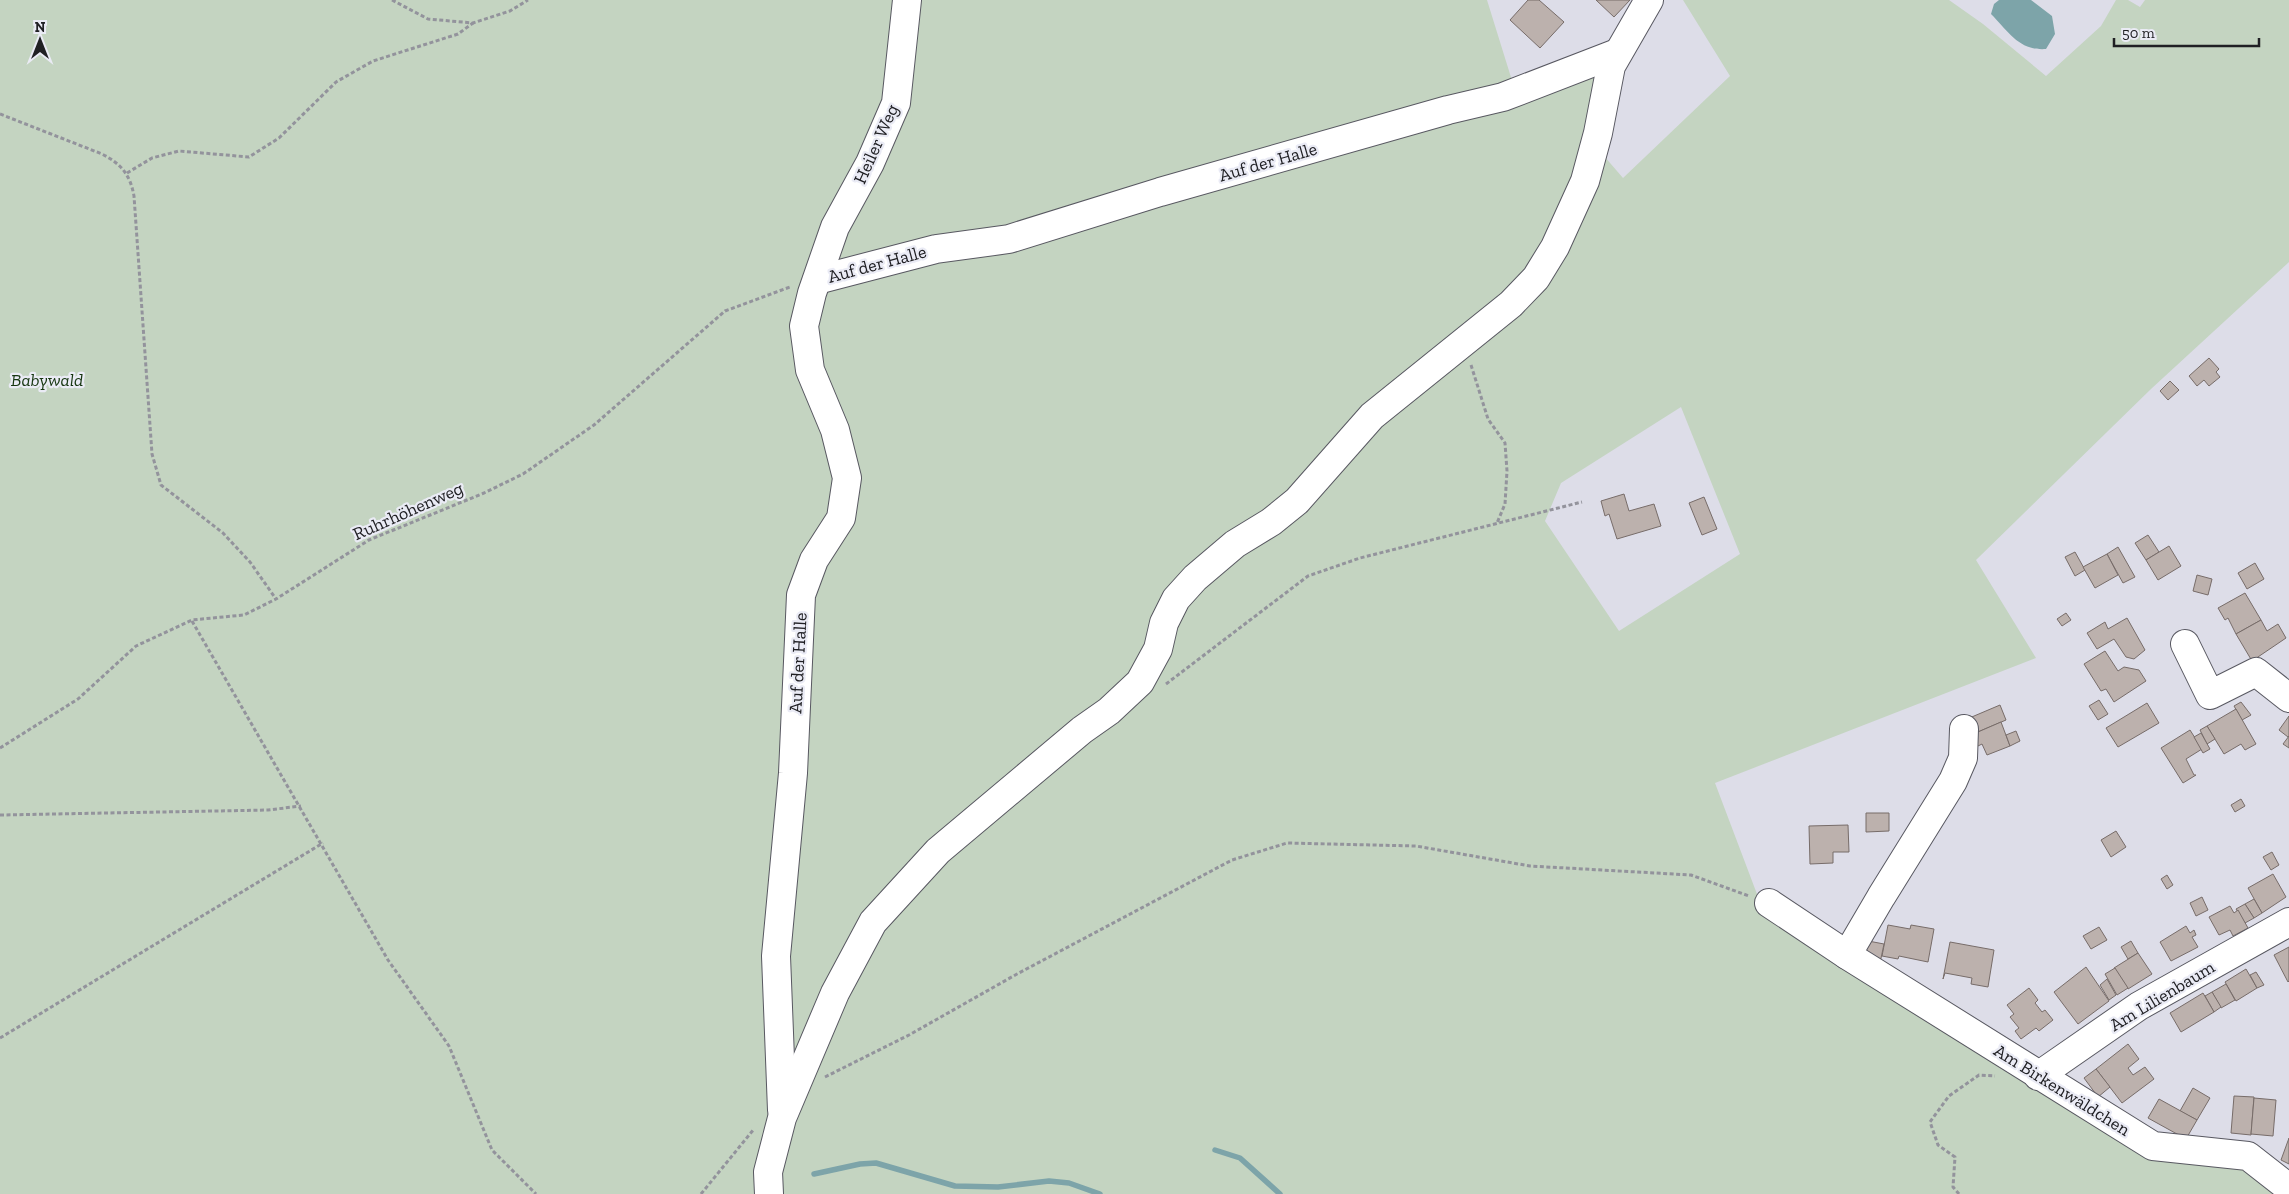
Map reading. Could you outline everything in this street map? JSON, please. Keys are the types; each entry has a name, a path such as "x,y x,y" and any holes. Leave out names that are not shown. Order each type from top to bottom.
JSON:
{"street":[{"name":"Heiler Weg","path":"817,280 835,227 870,163 896,103 907,0"},
{"name":"Auf der Halle","path":"771,1120 792,1093 835,993 873,922 938,851 1082,730 1109,711 1140,682 1158,649 1164,623 1176,599 1195,578 1235,544 1271,522 1297,501 1372,416 1511,304 1536,278 1555,247 1585,181 1598,133 1611,66 1649,0"},
{"name":"Auf der Halle","path":"769,1194 768,1172 776,956 792,773 801,595 814,560 841,518 847,478 835,430 810,370 804,326 817,280 936,249 1018,236 1160,192 1448,110 1503,97 1617,53"},
{"path":"2185,644 2210,695 2256,672 2289,698"},
{"path":"1847,956 1953,781 1963,758 1964,729"},
{"name":"Am Birkenwäldchen","path":"1769,903 1847,956 2153,1146 2248,1156 2289,1188"},
{"name":"Am Lilienbaum","path":"2038,1076 2139,1006 2289,922"}],"path":[{"path":"392,0 428,19 473,23"},
{"path":"127,173 152,158 179,151 249,156 279,138 336,82 373,61 458,34 473,23 510,11 528,0"},
{"path":"0,114 102,154 117,162 127,173 134,196 152,454 161,485 223,533 250,562 276,599"},
{"name":"Ruhrhöhenweg","path":"0,748 78,698 136,646 192,620 244,615 276,599 368,540 484,493 523,474 559,451 594,425 725,312 772,292 817,280"},
{"path":"1474,359 1470,366 1488,419 1505,442 1507,471 1505,504 1496,523"},
{"path":"1164,686 1180,676 1308,576 1360,558 1582,502"},
{"path":"192,620 323,843 388,960 449,1046 492,1150 536,1194"},
{"path":"0,815 268,810 301,806"},
{"path":"0,1038 323,843"},
{"path":"792,1093 909,1035 1017,974 1232,860 1288,843 1416,846 1530,866 1691,875 1769,903"},
{"path":"1958,1194 1952,1187 1955,1157 1938,1146 1930,1122 1949,1096 1978,1075 1997,1076 2010,1073 2015,1062"},
{"path":"701,1194 771,1120"}],"green space":[{"name":"Babywald","path":"0,0 904,0 892,118 898,103 909,0 1487,0 1514,87 1445,102 1051,223 970,243 974,250 1012,242 1451,113 1530,94 1591,68 1603,73 1596,127 1584,168 1553,246 1533,276 1488,317 1400,386 1327,456 1406,390 1493,324 1531,288 1559,249 1598,149 1623,178 1730,76 1683,0 1949,0 1983,24 2046,76 2101,26 2116,0 2128,0 2140,7 2145,0 2289,0 2289,262 2151,389 1976,560 2036,658 1715,783 1760,902 2151,1153 2245,1164 2284,1194 0,1194","holes":["1681,407 1740,554 1619,631 1545,521 1561,483"]}],"water":[{"path":"1999,0 2031,0 2052,16 2055,34 2046,49 2037,49 2021,44 2009,34 1991,14 1994,4"}],"building":[{"path":"1528,0 1539,0 1564,22 1540,48 1510,20"},
{"path":"1596,0 1630,0 1614,17"},
{"path":"2209,358 2219,369 2216,372 2220,377 2209,386 2204,380 2197,386 2189,376"},
{"path":"2170,381 2179,390 2168,400 2160,391"},
{"path":"1624,494 1629,511 1654,504 1661,526 1617,539 1609,514 1605,516 1601,501"},
{"path":"1704,497 1717,529 1702,535 1689,503"},
{"path":"2148,535 2159,552 2146,560 2135,543"},
{"path":"2169,546 2181,566 2158,580 2146,560"},
{"path":"2118,547 2135,577 2123,583 2107,554"},
{"path":"2075,552 2085,570 2075,576 2065,557"},
{"path":"2107,554 2118,575 2095,588 2083,567"},
{"path":"2255,563 2264,579 2247,589 2238,573"},
{"path":"2197,575 2212,579 2208,595 2193,591"},
{"path":"2245,593 2261,620 2236,634 2228,618 2225,620 2218,608"},
{"path":"2066,613 2071,620 2062,626 2057,619"},
{"path":"2127,618 2145,650 2134,659 2126,657 2114,639 2097,649 2087,633 2105,622 2108,629"},
{"path":"2261,620 2267,631 2278,624 2286,638 2252,661 2236,634"},
{"path":"2105,651 2118,671 2124,667 2139,670 2146,681 2114,702 2106,689 2101,691 2084,664"},
{"path":"2099,700 2108,714 2098,720 2089,706"},
{"path":"2241,702 2251,715 2242,720 2234,706"},
{"path":"2147,703 2159,723 2118,747 2106,728"},
{"path":"2000,705 2006,720 1973,734 1967,719"},
{"path":"2236,709 2256,744 2245,750 2241,744 2224,754 2207,726"},
{"path":"2289,716 2289,736 2288,737 2279,730"},
{"path":"2001,722 2010,746 1987,755 1982,744 1976,747 1971,735"},
{"path":"2207,726 2215,739 2207,744 2200,730"},
{"path":"2190,730 2202,749 2186,759 2194,775 2196,775 2183,783 2161,748"},
{"path":"2016,731 2020,741 2010,746 2006,735"},
{"path":"2201,733 2210,749 2203,753 2194,737"},
{"path":"2289,736 2289,748 2283,744"},
{"path":"2241,799 2245,806 2235,812 2231,805"},
{"path":"1866,813 1889,813 1889,831 1866,832"},
{"path":"1848,825 1849,852 1833,852 1833,863 1810,864 1809,826"},
{"path":"2116,831 2126,847 2111,857 2101,840"},
{"path":"2272,852 2279,865 2271,870 2263,857"},
{"path":"2273,874 2286,897 2262,913 2248,888"},
{"path":"2167,875 2173,885 2167,889 2161,879"},
{"path":"2202,897 2208,910 2196,916 2190,903"},
{"path":"2254,899 2262,913 2254,918 2245,904"},
{"path":"2245,904 2254,918 2245,923 2236,909"},
{"path":"2230,906 2234,913 2238,910 2248,928 2233,936 2230,930 2219,935 2209,917"},
{"path":"1888,925 1910,929 1911,925 1934,929 1928,962 1899,956 1898,959 1882,956"},
{"path":"2186,926 2190,933 2194,930 2196,935 2192,937 2198,947 2171,961 2160,942"},
{"path":"2099,927 2107,940 2091,949 2083,936"},
{"path":"1863,940 1884,944 1880,963 1860,960"},
{"path":"2131,941 2138,953 2128,959 2121,947"},
{"path":"1950,942 1994,950 1988,987 1971,984 1972,978 1945,973 1943,979"},
{"path":"2289,947 2289,981 2288,982 2274,955"},
{"path":"2138,953 2152,974 2128,989 2114,968"},
{"path":"2086,967 2109,1001 2078,1024 2054,992"},
{"path":"2115,968 2128,988 2117,995 2105,974"},
{"path":"2246,969 2257,988 2236,1001 2225,982"},
{"path":"2256,972 2264,985 2257,988 2250,975"},
{"path":"2107,979 2116,995 2109,1000 2100,985"},
{"path":"2226,984 2235,1000 2221,1008 2212,992"},
{"path":"2029,988 2038,1000 2035,1003 2042,1012 2045,1010 2053,1020 2039,1031 2036,1028 2021,1039 2015,1031 2019,1028 2010,1017 2014,1014 2007,1005"},
{"path":"2212,992 2221,1007 2214,1012 2205,996"},
{"path":"2203,993 2214,1012 2181,1032 2170,1013"},
{"path":"2128,1044 2139,1059 2128,1068 2133,1075 2145,1067 2154,1079 2122,1103 2096,1069"},
{"path":"2096,1069 2110,1087 2098,1097 2084,1078"},
{"path":"2193,1088 2210,1098 2197,1120 2180,1111"},
{"path":"2234,1096 2254,1097 2251,1135 2231,1133"},
{"path":"2254,1098 2276,1100 2273,1136 2251,1134"},
{"path":"2159,1099 2197,1120 2186,1139 2148,1118"},
{"path":"2289,1138 2289,1164 2281,1160"}],"waterway":[{"path":"1215,1150 1240,1158 1280,1194"},
{"path":"814,1174 860,1164 876,1163 955,1186 998,1187 1049,1181 1069,1183 1100,1194"}]}
